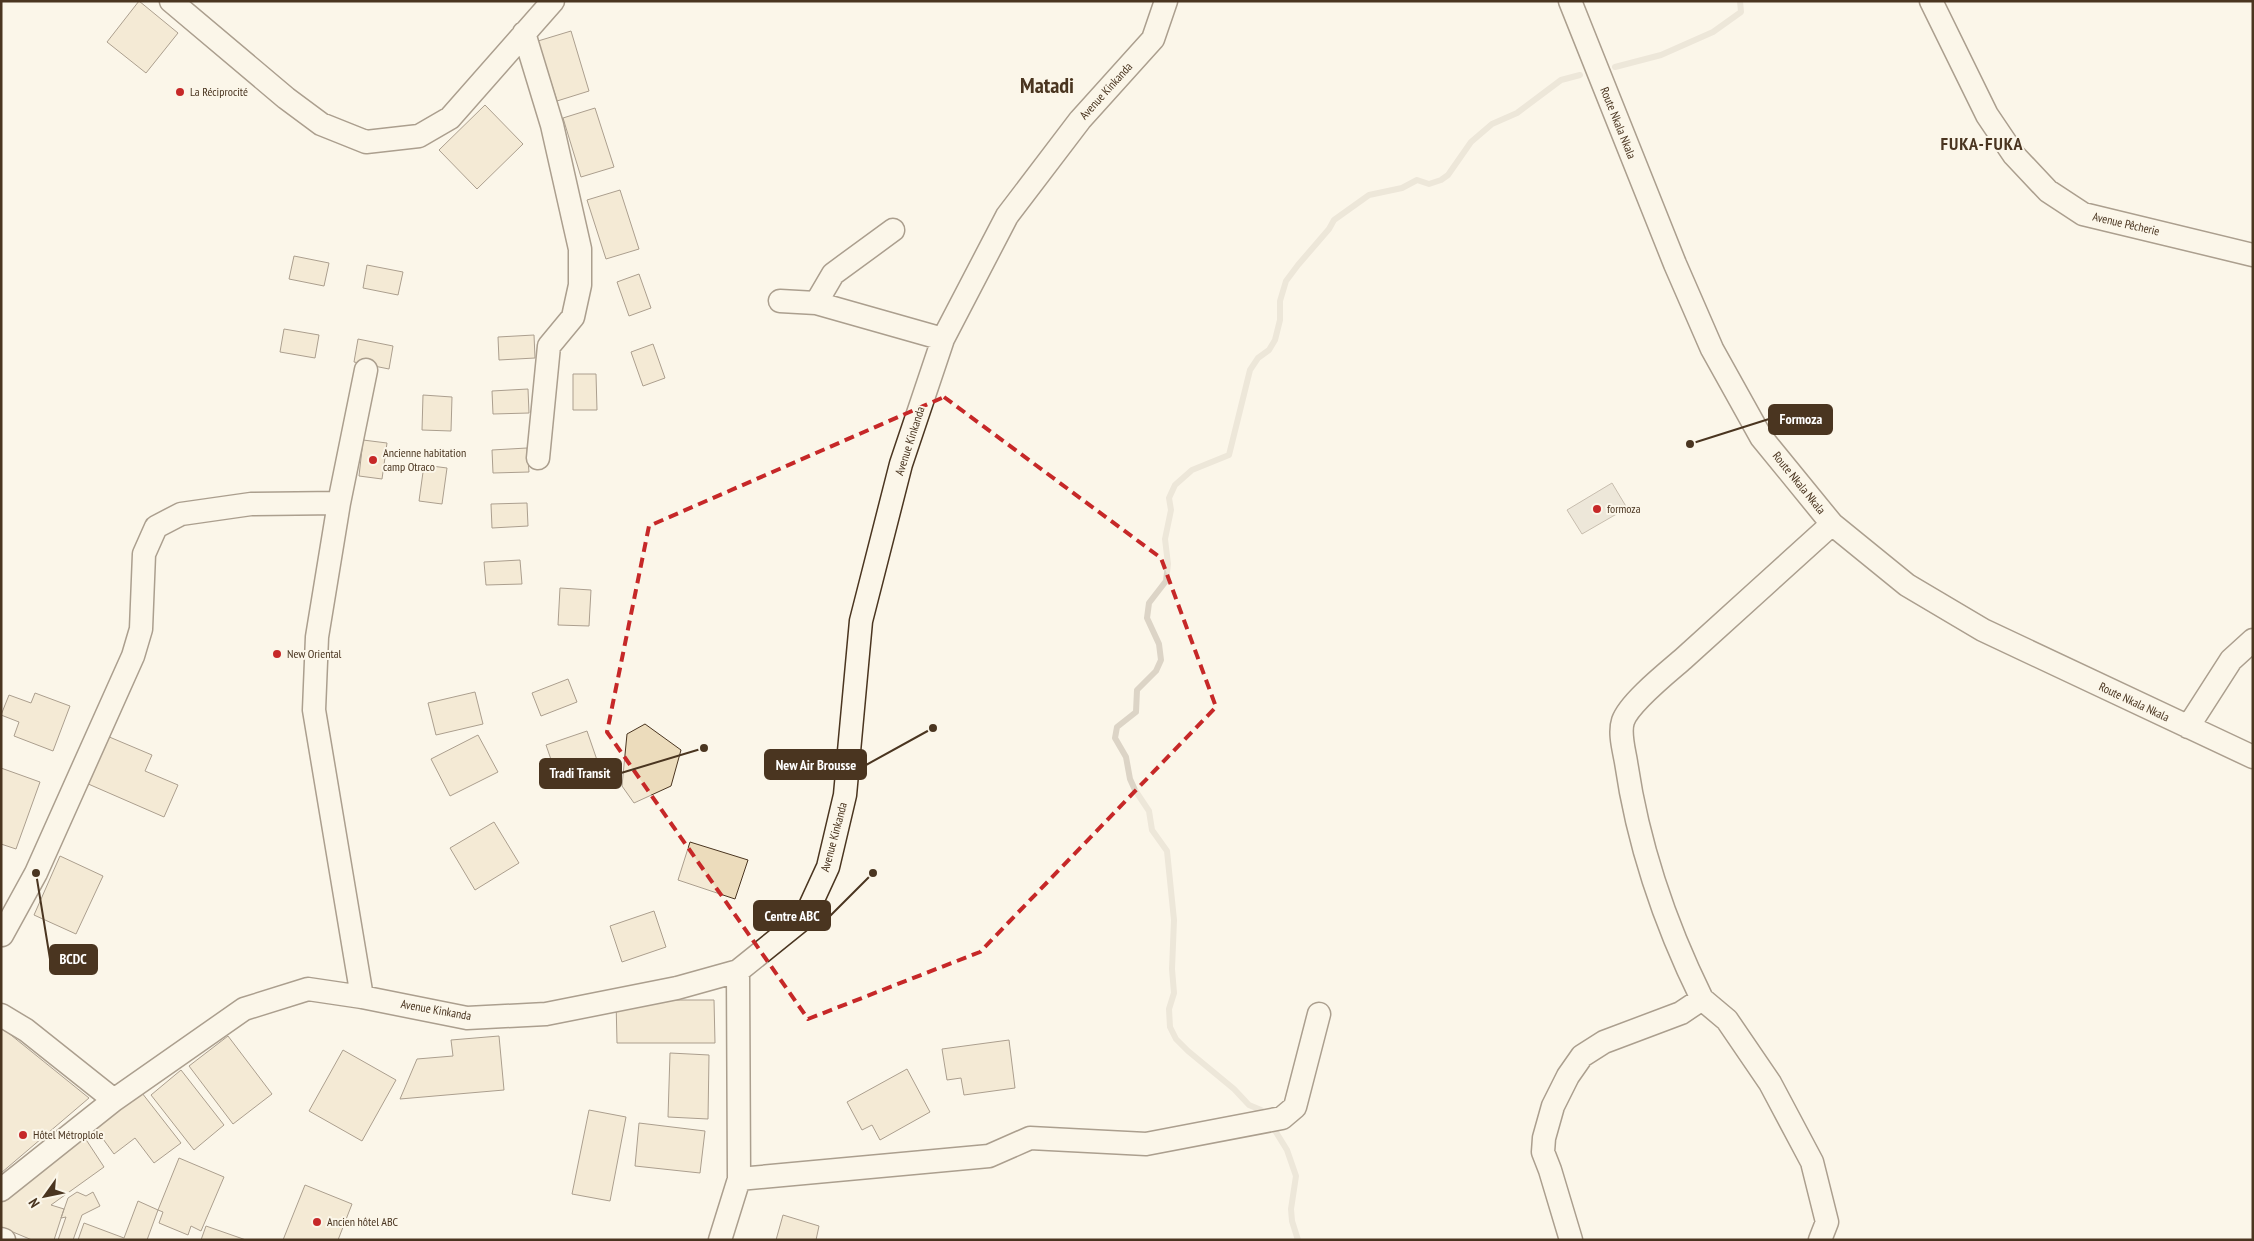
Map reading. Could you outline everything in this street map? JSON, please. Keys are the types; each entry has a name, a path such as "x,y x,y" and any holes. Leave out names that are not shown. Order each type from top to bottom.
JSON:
{"street":[{"path":"171,1 300,109 322,124 366,142 419,136 450,118 552,1"},
{"name":"Avenue Kinkanda","path":"1,1190 114,1100 244,1009 308,990 362,997 467,1018 546,1014 677,988 738,971 805,917 828,867 845,795 861,621 901,464 943,339 1007,216 1080,120 1152,39 1166,1"},
{"name":"Route Nkala Nkala","path":"1570,1 1675,264 1712,349 1761,437 1832,524 1907,585 1982,630 2253,756"},
{"name":"Avenue Pêcherie","path":"1931,1 1987,115 2014,155 2048,191 2083,214 2253,254"},
{"path":"1944,1 1944,29"},
{"path":"524,33 552,125 580,250 580,285 573,317 549,346 538,458"},
{"path":"816,303 833,274 893,230"},
{"path":"780,301 816,303 943,339"},
{"path":"362,997 314,710 317,636 339,503 366,370"},
{"path":"1,936 36,873 132,656 141,630 144,554 156,527 181,514 251,504 339,503"},
{"path":"1820,1240 1827,1222 1812,1162 1770,1083 1727,1020 1702,999 1666,915 1644,854 1629,783 1622,736 1622,721 1634,704 1832,524"},
{"path":"2188,727 2230,660 2253,640"},
{"path":"720,1240 739,1179 738,971"},
{"path":"1571,1240 1543,1152 1544,1138 1553,1106 1568,1076 1582,1056 1604,1042 1681,1013 1702,999"},
{"path":"739,1179 989,1156 1030,1138 1146,1144 1282,1118 1295,1107 1319,1014"},
{"path":"1,1015 26,1030 114,1100"}],"highlighted area":[{"path":"944,397 1161,558 1216,707 980,952 808,1019 607,732 649,526"}],"shaded area":[{"name":"formoza","path":"1612,483 1627,508 1582,534 1567,510"}],"building":[{"path":"139,1 178,33 146,73 107,42"},
{"path":"571,31 589,91 557,101 538,41"},
{"path":"485,105 523,144 477,189 439,150"},
{"path":"595,108 614,167 581,177 563,118"},
{"path":"620,190 639,249 606,259 587,200"},
{"path":"294,256 329,263 324,286 289,279"},
{"path":"367,265 403,272 398,295 363,288"},
{"path":"639,274 651,308 629,316 617,282"},
{"path":"284,329 319,335 315,358 280,352"},
{"path":"534,335 535,358 499,360 498,337"},
{"path":"358,339 393,346 389,369 354,362"},
{"path":"653,344 665,378 643,386 631,352"},
{"path":"573,374 596,374 597,410 573,410"},
{"path":"528,389 529,413 493,414 492,391"},
{"path":"423,395 452,397 451,431 422,430"},
{"name":"Ancienne habitation camp Otraco","path":"363,440 387,443 382,479 359,476"},
{"name":"Ancienne habitation camp Otraco","path":"527,448 529,472 493,473 492,450"},
{"name":"Ancienne habitation camp Otraco","path":"424,465 447,468 442,504 419,501"},
{"path":"527,503 528,526 492,528 491,504"},
{"path":"520,560 522,584 486,585 484,562"},
{"path":"560,588 591,590 589,626 558,625"},
{"path":"568,679 577,702 541,716 532,693"},
{"path":"475,692 483,724 436,735 428,703"},
{"path":"35,693 70,706 53,751 14,736 19,722 1,715 9,695 31,703"},
{"path":"645,724 681,750 671,786 634,803 622,786 627,734"},
{"path":"587,731 597,760 556,774 546,745"},
{"path":"478,735 498,772 450,796 431,759"},
{"path":"107,736 152,755 145,771 178,785 164,817 86,783"},
{"path":"1,768 40,782 16,849 1,844"},
{"path":"494,822 519,863 475,890 450,848"},
{"path":"690,842 748,860 735,899 678,880"},
{"path":"60,856 103,876 76,934 34,915"},
{"path":"654,911 666,947 622,962 610,926"},
{"path":"616,1000 714,1000 715,1043 617,1043"},
{"name":"Hôtel Métroplole","path":"1,1027 89,1098 1,1173"},
{"path":"228,1036 272,1094 233,1124 189,1066"},
{"path":"499,1036 504,1090 400,1099 417,1059 453,1056 451,1040"},
{"path":"1009,1040 1015,1088 964,1095 961,1078 947,1080 942,1049"},
{"path":"343,1050 396,1080 362,1141 309,1111"},
{"path":"670,1053 709,1055 708,1119 668,1117"},
{"path":"907,1069 930,1112 880,1140 872,1125 862,1130 847,1102"},
{"path":"181,1070 224,1125 194,1150 151,1095"},
{"path":"142,1093 181,1143 154,1163 135,1138 114,1154 95,1128"},
{"path":"589,1110 626,1117 610,1201 572,1194"},
{"path":"639,1123 705,1131 700,1173 635,1166"},
{"path":"83,1135 104,1167 51,1205 64,1209 54,1240 32,1240 1,1227 1,1195"},
{"path":"179,1158 224,1177 201,1231 191,1226 188,1235 159,1223 163,1212 158,1210"},
{"name":"Ancien hôtel ABC","path":"305,1185 352,1204 338,1240 283,1240"},
{"path":"77,1192 86,1196 93,1192 100,1206 82,1215 73,1240 58,1240 66,1217 61,1218 68,1198"},
{"path":"138,1201 158,1210 147,1240 78,1240 84,1223 124,1238"},
{"path":"783,1215 819,1226 816,1240 776,1240"},
{"path":"206,1226 246,1240 201,1240"}],"waterway":[{"path":"1615,67 1661,55 1713,32 1741,12 1740,1"},
{"path":"1266,1115 1261,1110 1249,1105 1234,1089 1188,1051 1176,1039 1170,1027 1169,1009 1174,993 1172,969 1174,920 1167,851 1152,830 1149,811 1135,790 1130,779 1126,757 1115,738 1117,727 1136,712 1137,690 1156,671 1161,660 1159,644 1147,618 1149,603 1166,581 1168,564 1165,539 1171,510 1169,498 1175,485 1192,470 1229,455 1250,370 1258,358 1269,350 1275,340 1280,320 1280,301 1286,281 1329,229 1334,220 1369,195 1402,188 1417,180 1429,184 1441,180 1448,175 1471,142 1492,124 1517,113 1561,80 1580,75"},
{"path":"1271,1124 1287,1150 1296,1176 1291,1209 1292,1221 1298,1240"}],"place":[{"name":"La Réciprocité","path":"180,92"},
{"name":"Formoza","path":"1690,444"},
{"name":"Ancienne habitation camp Otraco","path":"373,460"},
{"name":"formoza","path":"1597,509"},
{"name":"New Oriental","path":"277,654"},
{"name":"New Air Brousse","path":"933,728"},
{"name":"Tradi Transit","path":"704,748"},
{"name":"BCDC","path":"36,873"},
{"name":"Centre ABC","path":"873,873"},
{"name":"Hôtel Métroplole","path":"23,1135"},
{"name":"Ancien hôtel ABC","path":"317,1222"}],"district":[{"name":"Matadi","path":"1047,85"},
{"name":"FUKA-FUKA","path":"1982,144"}]}
